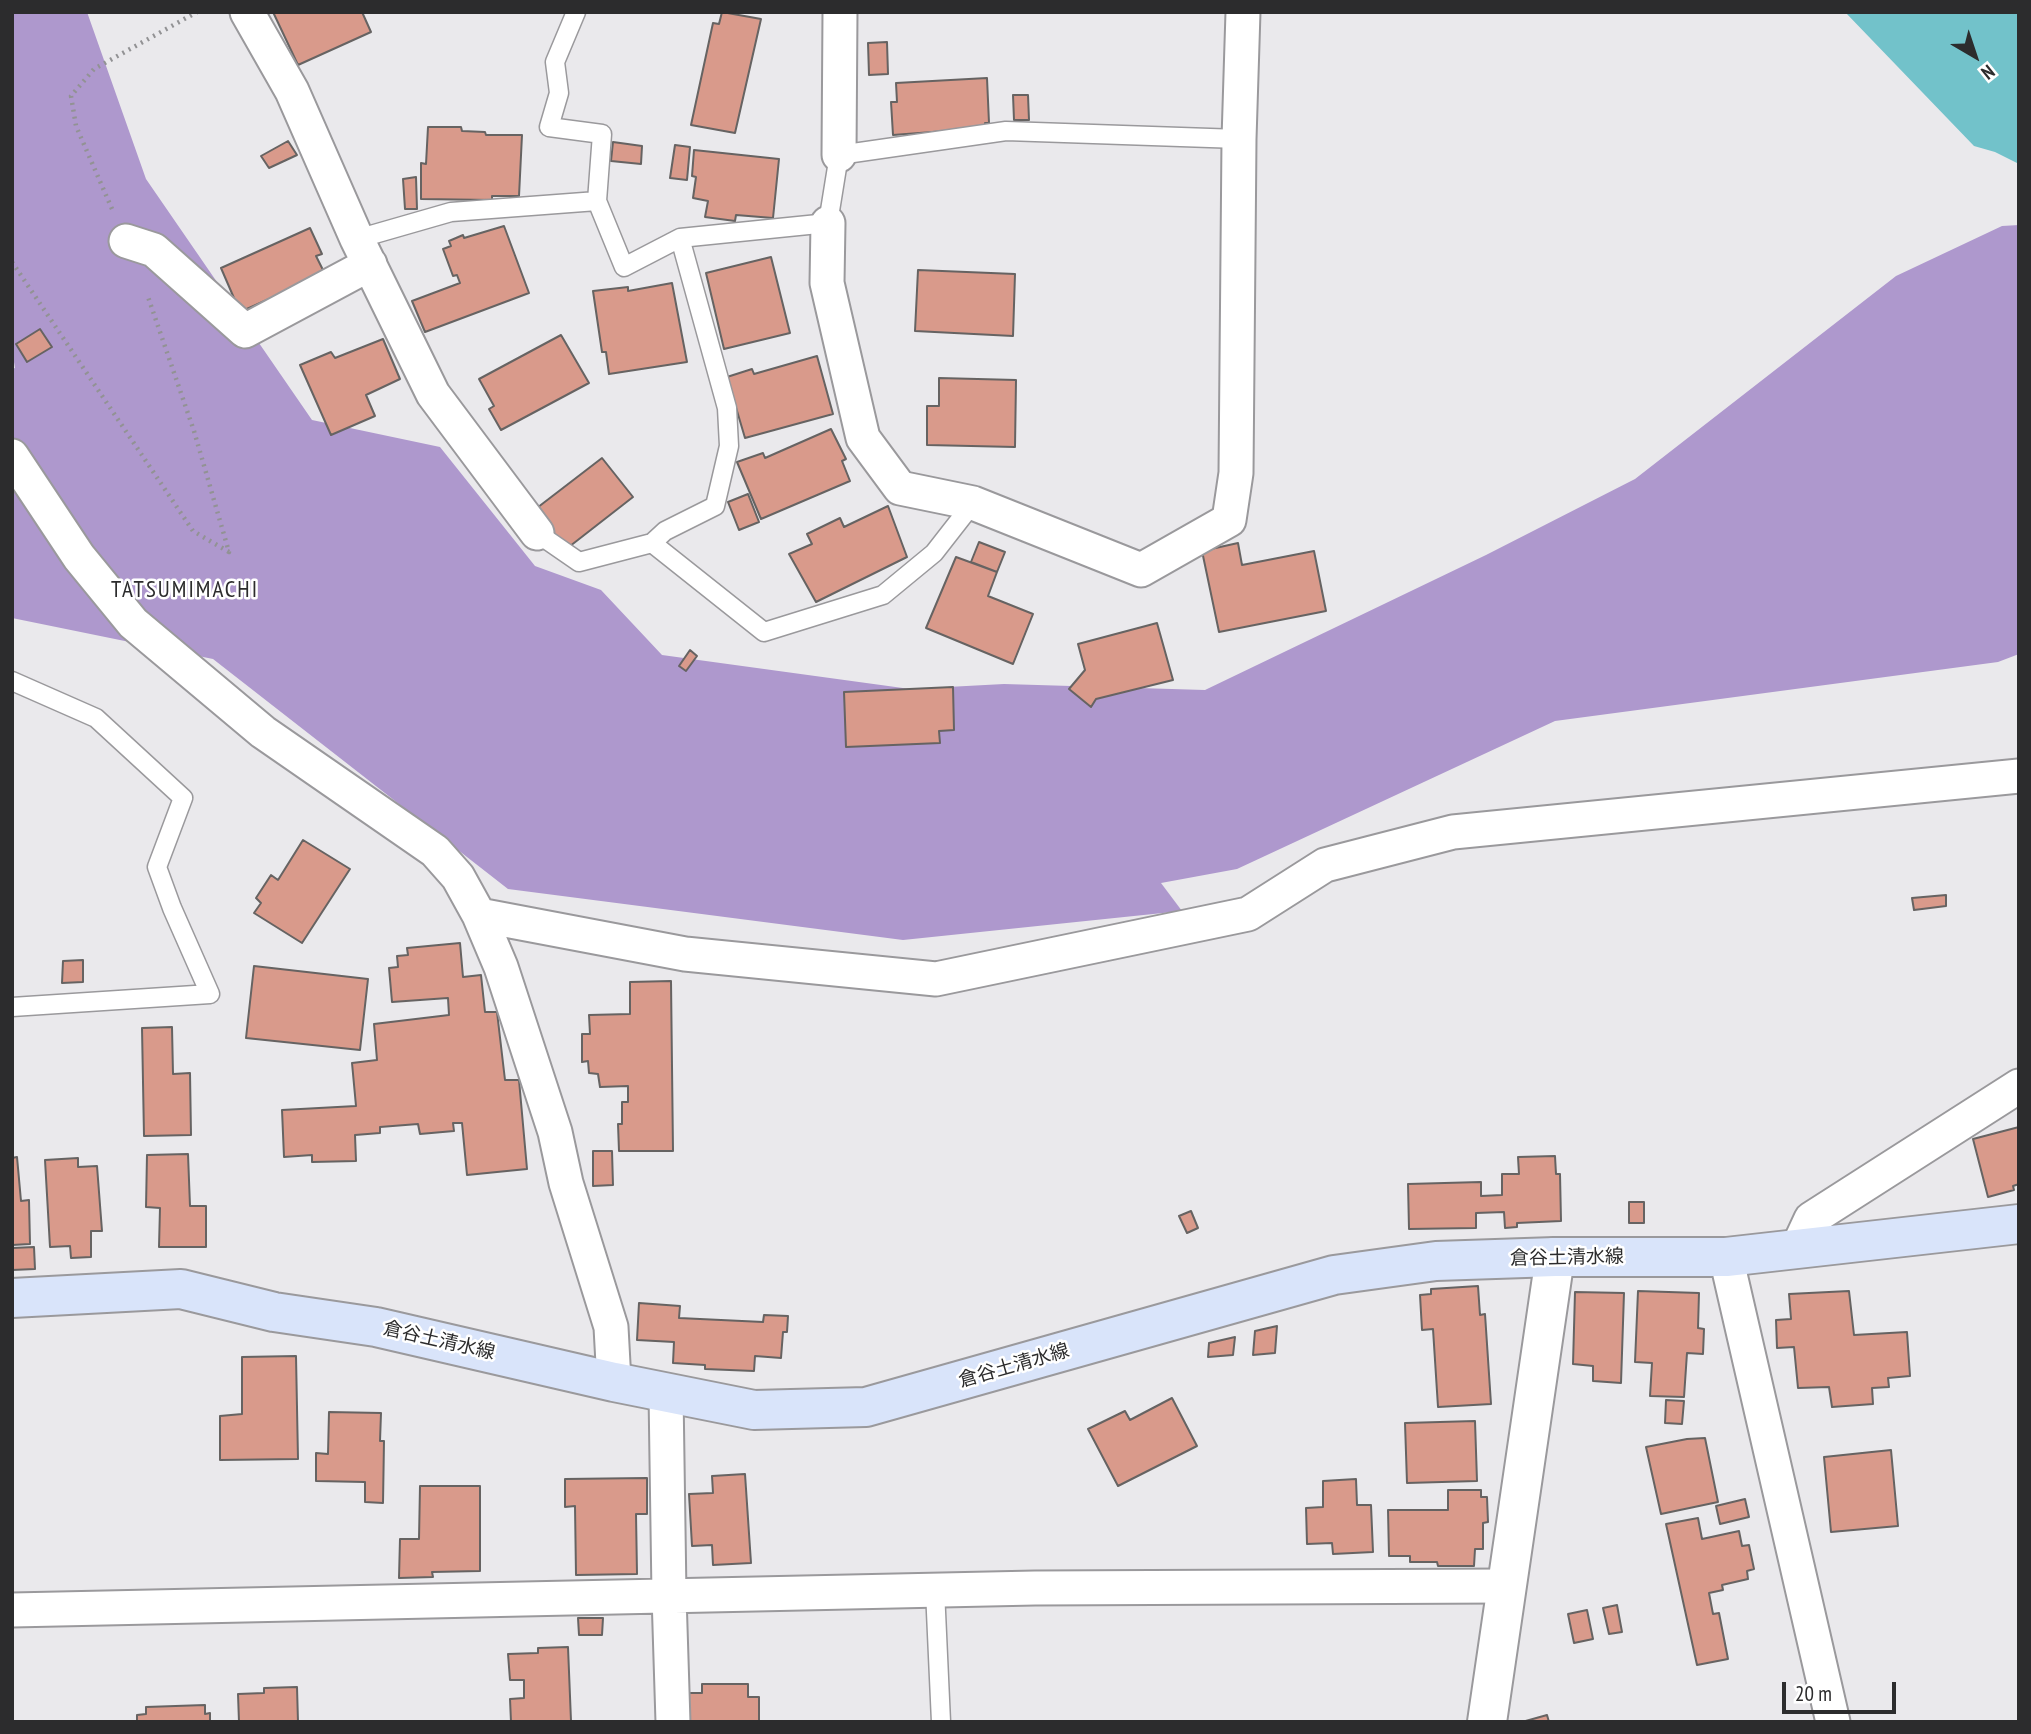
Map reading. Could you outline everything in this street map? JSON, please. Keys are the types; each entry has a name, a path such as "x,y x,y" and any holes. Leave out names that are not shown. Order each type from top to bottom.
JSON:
{"main road":[{"name":"倉谷土清水線","path":"12,1298 181,1289 274,1312 376,1327 614,1382 754,1410 866,1407 1334,1275 1436,1261 1555,1257 1726,1258 2019,1224"}],"street":[{"path":"247,12 292,91 363,251 433,394 537,533"},
{"path":"839,155 840,12"},
{"path":"828,223 827,283 863,438 901,488 973,503 1141,570 1229,520 1236,474 1243,12"},
{"path":"126,241 154,250 244,331 363,251"},
{"path":"12,456 79,557 133,623 263,732 435,851 458,877 479,915 501,967 555,1132 566,1183 611,1326 614,1382"},
{"path":"479,915 685,954 936,979 1248,914 1325,865 1453,832 2019,776"},
{"path":"1797,1249 1811,1219 2019,1086"},
{"path":"1487,1722 1555,1257"},
{"path":"1726,1258 1833,1722"},
{"path":"666,1393 673,1722"},
{"path":"12,1610 1035,1588 1506,1586"}],"lane":[{"path":"576,12 555,62 559,93 549,127 602,134 597,201 624,267 680,238 828,223 839,155 1006,131 1239,139"},
{"path":"363,251 451,212 597,201"},
{"path":"537,533 579,562 652,543 665,531 715,506 729,446 727,408 680,238"},
{"path":"652,543 764,632 883,596 934,553 973,503"},
{"path":"12,681 96,718 183,798 157,867 172,908 211,994 12,1007"},
{"path":"935,1590 941,1722"}],"path":[{"path":"12,262 193,531 229,552 194,431 139,270 76,127 71,96 94,69 197,12"}],"shaded area":[{"path":"12,12 87,12 146,179 312,420 440,447 535,566 601,590 662,655 910,689 1004,684 1205,690 1486,555 1635,479 1896,276 2002,226 2019,225 2019,654 1998,662 1555,721 1237,869 1161,883 1182,911 903,940 508,889 213,659 12,618 12,369 15,368 12,350"}],"water":[{"path":"1845,12 2019,12 2019,164 1995,152 1974,146"}],"building":[{"path":"273,12 362,12 371,32 298,65"},
{"path":"722,12 761,19 735,133 691,125 713,23 719,24"},
{"path":"887,42 888,74 869,75 868,43"},
{"path":"987,78 989,123 985,123 985,128 893,135 891,102 897,102 896,83"},
{"path":"1013,95 1028,95 1029,120 1014,120"},
{"path":"428,127 461,127 462,131 485,132 486,135 522,135 519,196 492,196 492,200 421,199 421,163 426,164"},
{"path":"288,141 297,155 269,168 261,156"},
{"path":"613,142 642,146 641,164 611,161"},
{"path":"675,145 690,147 687,180 670,178"},
{"path":"694,150 779,159 773,218 736,215 735,221 705,217 708,201 693,198 696,177 692,176"},
{"path":"416,177 417,209 405,209 403,179"},
{"path":"504,226 529,293 425,332 412,301 460,283 457,275 453,276 443,249 451,246 449,241 463,235 464,238"},
{"path":"310,228 322,254 316,256 325,274 240,312 221,268"},
{"path":"771,257 790,333 724,349 706,273"},
{"path":"918,270 1015,274 1013,336 915,331"},
{"path":"672,283 687,362 609,374 606,352 602,352 593,291 628,287 628,291"},
{"path":"40,329 52,347 27,362 16,344"},
{"path":"561,335 589,383 501,430 489,409 494,406 479,379"},
{"path":"383,339 400,379 366,395 375,416 331,435 300,365 331,352 335,358"},
{"path":"817,356 833,414 745,438 727,377 752,369 754,374"},
{"path":"939,378 1016,380 1015,447 927,445 927,406 939,406"},
{"path":"831,429 846,459 842,461 850,481 761,519 737,462 763,453 765,458"},
{"path":"602,458 633,497 565,550 533,511"},
{"path":"748,494 759,522 739,530 728,502"},
{"path":"888,506 907,557 816,602 789,554 812,544 807,534 840,518 844,527"},
{"path":"979,542 1005,552 997,572 971,562"},
{"path":"1238,543 1242,565 1314,551 1326,611 1219,632 1202,551"},
{"path":"956,557 997,572 988,596 1033,614 1013,664 926,628"},
{"path":"1157,623 1173,680 1096,699 1091,707 1069,689 1085,670 1078,644"},
{"path":"690,650 697,656 686,671 679,666"},
{"path":"953,687 954,730 939,731 940,743 846,747 844,692"},
{"path":"303,840 350,869 302,943 254,913 261,903 256,898 271,875 278,880"},
{"path":"1946,895 1946,906 1914,910 1912,898"},
{"path":"460,943 463,977 481,975 485,1012 497,1012 505,1080 519,1080 527,1169 467,1175 462,1123 453,1123 454,1131 420,1134 418,1124 380,1127 380,1133 355,1135 356,1161 312,1162 312,1155 284,1157 282,1110 356,1106 352,1063 377,1060 374,1024 449,1015 448,998 392,1002 389,968 398,967 397,956 408,955 407,948"},
{"path":"83,960 83,982 62,983 63,961"},
{"path":"254,966 368,979 360,1050 246,1038"},
{"path":"671,981 673,1151 619,1151 618,1124 622,1124 622,1102 628,1102 628,1086 600,1087 598,1074 589,1073 588,1061 582,1062 582,1034 590,1034 589,1015 630,1014 630,982"},
{"path":"172,1027 173,1074 190,1073 191,1135 144,1136 142,1028"},
{"path":"2019,1127 2019,1184 2013,1186 2014,1190 1988,1197 1973,1139"},
{"path":"593,1151 612,1151 613,1185 593,1186"},
{"path":"188,1154 190,1206 206,1206 206,1247 159,1247 160,1208 146,1207 147,1155"},
{"path":"1555,1156 1556,1174 1560,1174 1561,1221 1517,1223 1517,1227 1505,1228 1504,1212 1476,1213 1476,1228 1409,1229 1408,1184 1481,1182 1481,1196 1502,1195 1502,1174 1519,1174 1518,1157"},
{"path":"17,1157 21,1201 29,1200 30,1244 12,1245 12,1158"},
{"path":"78,1158 78,1167 97,1166 102,1231 91,1231 91,1257 71,1258 70,1246 50,1247 45,1160"},
{"path":"1629,1202 1644,1202 1644,1223 1629,1223"},
{"path":"1191,1211 1198,1228 1187,1233 1179,1216"},
{"path":"34,1247 35,1269 12,1270 12,1248"},
{"path":"1478,1286 1480,1315 1485,1314 1491,1404 1438,1407 1433,1329 1422,1330 1420,1295 1431,1294 1431,1289"},
{"path":"1638,1291 1699,1293 1698,1328 1704,1329 1703,1354 1687,1353 1684,1397 1650,1396 1652,1363 1635,1362"},
{"path":"1849,1291 1854,1335 1907,1332 1910,1376 1888,1378 1889,1387 1872,1388 1873,1404 1832,1407 1829,1387 1798,1388 1794,1347 1777,1348 1776,1320 1791,1319 1789,1294"},
{"path":"1575,1292 1624,1293 1621,1383 1593,1381 1593,1366 1573,1364"},
{"path":"639,1303 680,1306 679,1318 763,1322 764,1315 788,1316 787,1332 783,1332 781,1358 755,1356 754,1371 705,1369 705,1365 673,1363 674,1342 637,1340"},
{"path":"1277,1326 1275,1353 1253,1355 1255,1331"},
{"path":"1235,1337 1233,1355 1208,1357 1209,1343"},
{"path":"296,1356 298,1459 220,1460 220,1416 242,1414 242,1357"},
{"path":"1172,1398 1197,1446 1118,1486 1088,1429 1125,1411 1130,1420"},
{"path":"1666,1400 1684,1401 1682,1424 1665,1423"},
{"path":"329,1412 381,1413 380,1441 384,1441 383,1503 365,1502 365,1482 316,1481 316,1453 328,1454"},
{"path":"1475,1421 1477,1481 1407,1483 1405,1423"},
{"path":"1705,1438 1718,1502 1661,1514 1646,1447"},
{"path":"1891,1450 1898,1526 1831,1532 1824,1457"},
{"path":"745,1474 751,1563 713,1565 712,1545 692,1546 689,1494 713,1493 712,1476"},
{"path":"647,1478 647,1514 636,1514 637,1574 576,1575 575,1506 565,1507 565,1479"},
{"path":"1356,1479 1357,1505 1371,1505 1373,1552 1333,1554 1332,1543 1307,1544 1306,1508 1323,1507 1323,1481"},
{"path":"420,1486 480,1486 480,1571 432,1572 433,1577 399,1578 400,1539 419,1539"},
{"path":"1448,1490 1481,1490 1481,1497 1487,1497 1488,1522 1483,1523 1483,1549 1475,1549 1474,1566 1438,1566 1437,1562 1410,1562 1410,1556 1389,1556 1388,1510 1448,1510"},
{"path":"1745,1499 1749,1517 1720,1524 1716,1506"},
{"path":"1698,1518 1702,1539 1739,1531 1742,1546 1749,1545 1754,1569 1747,1571 1748,1579 1722,1585 1723,1590 1709,1593 1713,1614 1719,1613 1728,1659 1697,1665 1666,1524"},
{"path":"1617,1605 1622,1632 1609,1634 1603,1608"},
{"path":"1587,1610 1593,1639 1574,1643 1568,1614"},
{"path":"578,1618 603,1618 602,1635 579,1635"},
{"path":"568,1647 571,1721 511,1722 510,1699 524,1698 524,1680 510,1680 508,1654 538,1653 538,1648"},
{"path":"702,1684 748,1684 748,1697 759,1697 759,1722 685,1722 685,1693 702,1693"},
{"path":"297,1687 298,1722 239,1722 238,1694 264,1693 264,1688"},
{"path":"205,1705 205,1714 210,1713 210,1722 137,1722 137,1715 146,1714 146,1707"},
{"path":"1547,1715 1549,1722 1522,1722"}],"district":[{"name":"TATSUMIMACHI","path":"185,590"}]}
